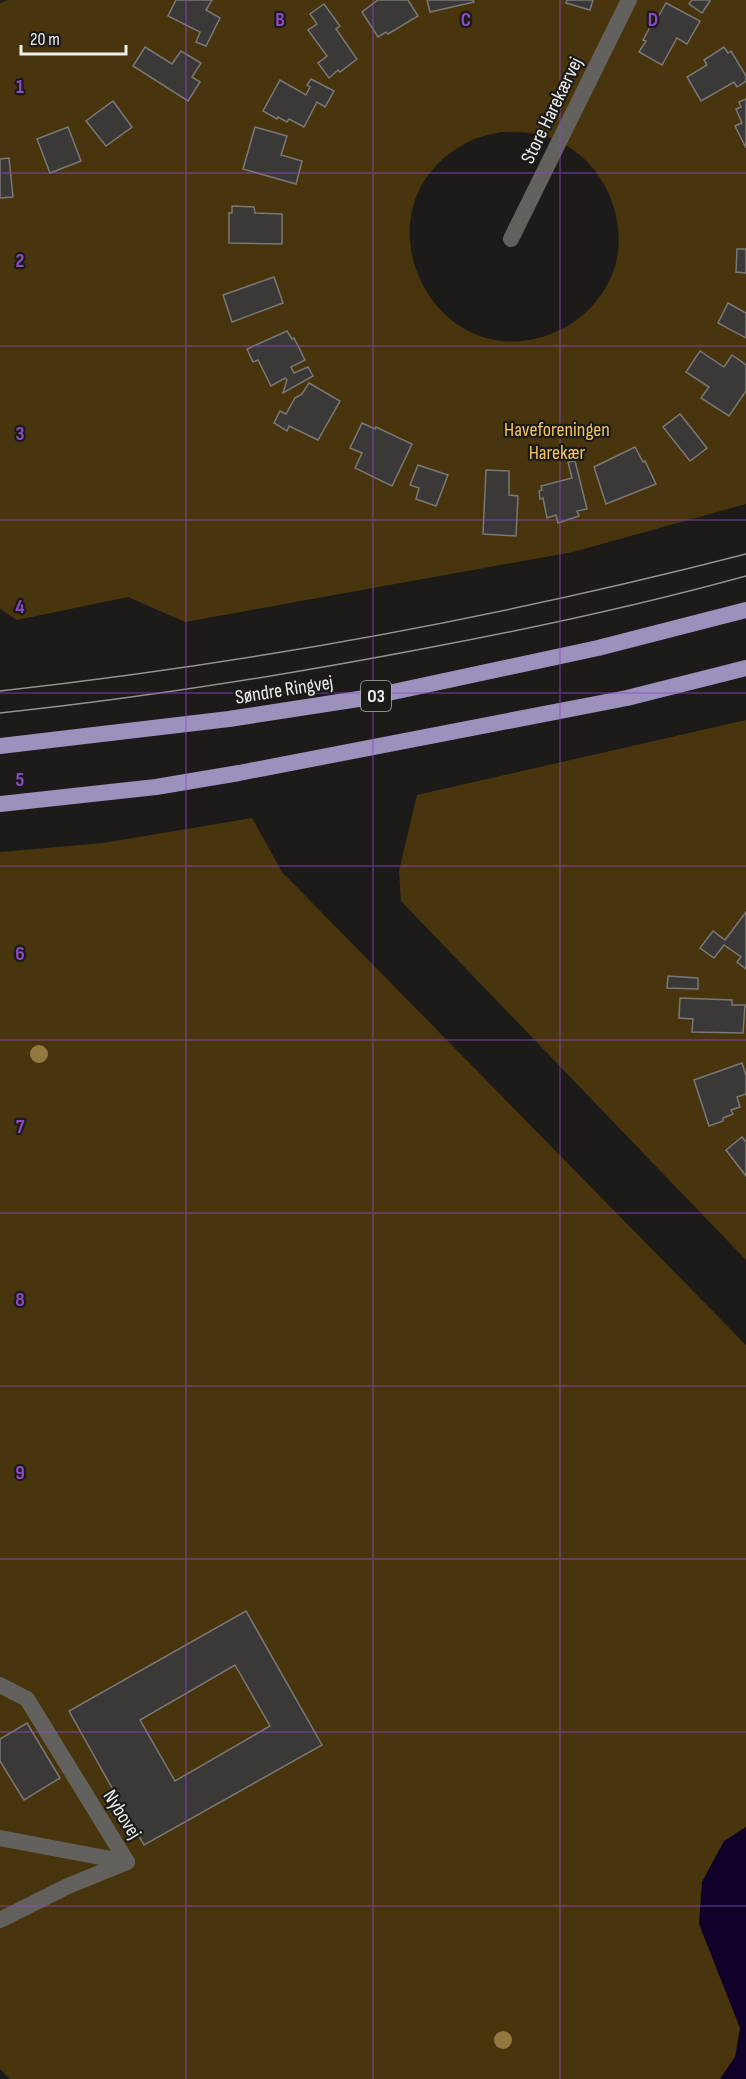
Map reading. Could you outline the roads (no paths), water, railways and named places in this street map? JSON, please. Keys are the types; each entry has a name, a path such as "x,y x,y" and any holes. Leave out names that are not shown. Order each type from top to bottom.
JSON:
{"main road":[{"name":"Søndre Ringvej","path":"0,746 229,719 365,698 598,648 746,610"},
{"path":"0,804 156,787 239,773 627,698 746,668"}],"street":[{"name":"Store Harekærvej","path":"511,239 629,0"},
{"name":"Nybovej","path":"0,1684 27,1699 128,1862 68,1886 0,1920"},
{"path":"0,1838 128,1862"}],"tram line":[{"path":"0,691 188,667 376,636 562,598 746,554"},
{"path":"0,713 161,693 374,658 587,615 746,576"}],"park label":[{"name":"Haveforeningen Harekær","path":"557,440"}]}
